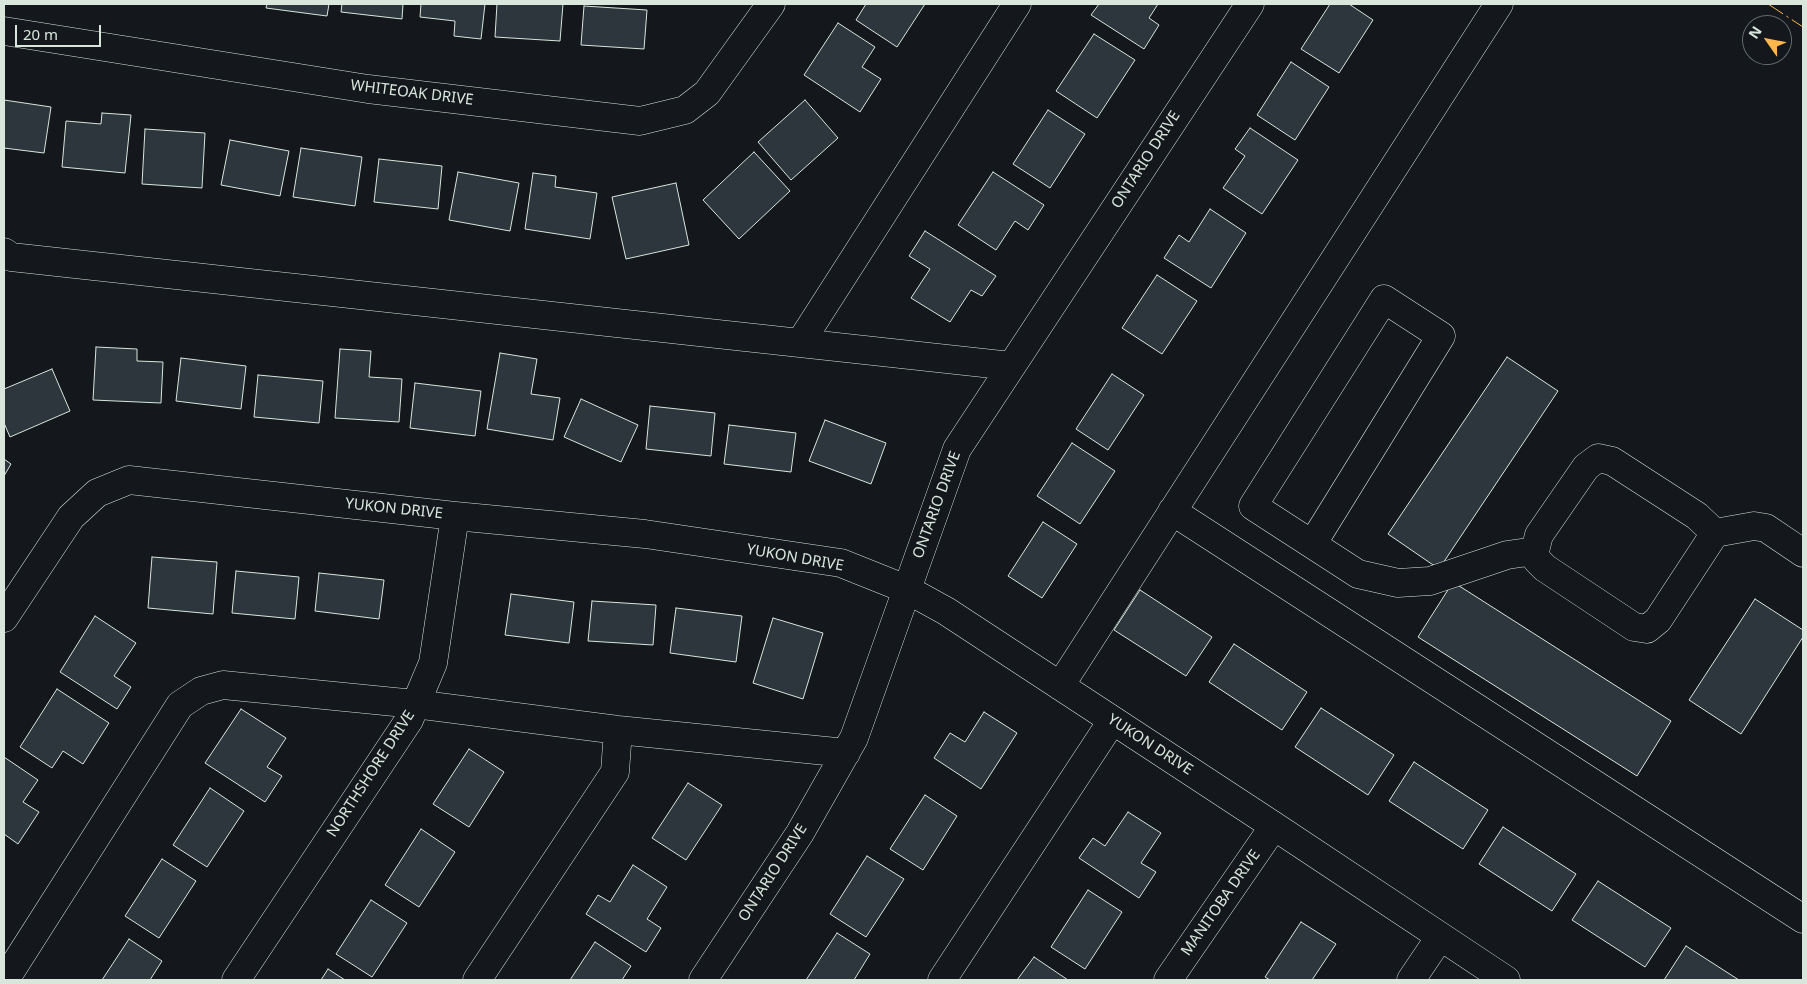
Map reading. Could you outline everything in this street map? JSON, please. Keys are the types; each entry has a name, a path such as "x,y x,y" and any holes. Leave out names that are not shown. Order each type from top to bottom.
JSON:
{"street":[{"name":"WHITEOAK DRIVE","path":"4,31 368,89 640,121 685,110 707,93 771,4"},
{"path":"800,343 1017,4"},
{"name":"ONTARIO DRIVE","path":"703,980 800,833 854,738 957,449 1250,4"},
{"path":"1060,686 1499,4"},
{"path":"6,260 1011,366"},
{"path":"1313,543 1441,336 1384,299 1252,506 1313,543 1358,574 1398,583 1430,581 1507,555 1535,551"},
{"path":"1715,533 1696,516 1612,461 1598,458 1586,467 1539,535 1535,551 1537,560 1545,568 1634,626 1648,629 1658,620 1715,533 1754,526 1766,528 1803,553"},
{"name":"YUKON DRIVE","path":"4,618 71,517 97,493 129,480 455,516 645,534 841,564 906,589 946,611 1506,980"},
{"path":"1172,510 1803,919"},
{"name":"NORTHSHORE DRIVE","path":"236,980 409,720 433,662 455,516"},
{"path":"5,980 180,705 201,691 223,685 415,704 618,730 846,753"},
{"path":"942,980 1112,721"},
{"path":"477,980 615,772 618,730"},
{"name":"MANITOBA DRIVE","path":"1168,980 1274,826"},
{"path":"1411,980 1440,937"}],"building":[{"path":"267,4 329,4 327,16 266,8"},
{"path":"342,4 403,4 402,19 341,12"},
{"path":"421,4 485,4 481,39 454,36 455,21 420,17"},
{"path":"497,4 563,4 560,41 495,37"},
{"path":"866,4 925,4 897,47 856,20"},
{"path":"1099,4 1158,4 1149,18 1159,25 1144,49 1091,15"},
{"path":"1330,4 1349,4 1373,20 1339,73 1301,49"},
{"path":"584,6 647,10 644,49 581,45"},
{"path":"838,23 875,47 862,67 881,79 860,112 804,75"},
{"path":"1094,34 1135,60 1097,118 1056,91"},
{"path":"1291,62 1329,87 1295,140 1257,115"},
{"path":"4,100 51,107 44,153 4,148"},
{"path":"805,100 838,138 791,180 758,142"},
{"path":"1048,110 1085,134 1050,188 1013,164"},
{"path":"102,113 131,115 125,173 62,167 66,121 101,124"},
{"path":"1250,128 1298,160 1262,214 1223,188 1245,156 1235,149"},
{"path":"145,129 205,133 202,188 142,184"},
{"path":"230,140 289,151 280,196 221,185"},
{"path":"301,148 362,157 355,206 293,197"},
{"path":"754,152 790,191 739,239 703,200"},
{"path":"379,159 442,166 438,209 374,202"},
{"path":"458,172 519,183 510,231 449,220"},
{"path":"993,172 1044,205 1028,230 1015,221 996,250 958,225"},
{"path":"533,173 556,176 555,187 597,193 590,239 525,229"},
{"path":"676,183 689,245 626,259 612,197"},
{"path":"1210,209 1246,233 1211,288 1164,258 1179,235 1189,242"},
{"path":"925,231 996,276 982,296 971,290 950,322 911,298 930,269 909,256"},
{"path":"1157,275 1197,301 1162,354 1122,328"},
{"path":"96,347 137,349 137,361 163,362 161,403 93,400"},
{"path":"340,349 371,351 369,377 402,379 399,422 335,418"},
{"path":"500,353 537,359 531,394 560,398 553,440 487,429"},
{"path":"1507,357 1558,391 1439,569 1388,534"},
{"path":"181,358 246,366 241,409 176,401"},
{"path":"52,369 70,411 10,437 4,423 4,389"},
{"path":"1112,374 1144,395 1108,450 1076,429"},
{"path":"258,375 323,381 319,423 254,417"},
{"path":"415,383 481,391 475,436 410,428"},
{"path":"581,399 638,425 621,462 564,437"},
{"path":"650,406 715,413 711,456 646,449"},
{"path":"825,420 886,443 871,484 809,461"},
{"path":"729,425 796,433 791,472 724,464"},
{"path":"1072,443 1115,471 1080,524 1037,496"},
{"path":"4,459 11,464 4,476"},
{"path":"1043,522 1077,544 1042,598 1008,576"},
{"path":"152,557 217,562 213,614 148,608"},
{"path":"236,571 299,577 295,619 232,613"},
{"path":"319,573 384,580 379,619 315,611"},
{"path":"1453,582 1671,721 1637,776 1418,637"},
{"path":"1140,590 1212,637 1186,676 1114,630"},
{"path":"511,594 574,602 569,643 505,635"},
{"path":"1755,599 1803,630 1803,637 1741,734 1689,700"},
{"path":"592,601 656,605 653,645 588,641"},
{"path":"676,608 742,616 736,662 670,653"},
{"path":"95,616 136,643 114,676 131,687 117,709 60,672"},
{"path":"773,618 823,633 803,699 753,683"},
{"path":"1234,644 1307,692 1282,730 1209,682"},
{"path":"57,689 109,723 83,764 63,751 52,768 20,747"},
{"path":"1321,708 1394,755 1368,795 1295,747"},
{"path":"241,709 286,738 267,767 282,776 265,802 205,763"},
{"path":"984,712 1017,733 981,789 934,758 950,733 965,742"},
{"path":"469,749 504,772 469,827 433,804"},
{"path":"4,757 38,780 23,802 39,812 18,844 4,834"},
{"path":"1414,762 1488,810 1463,849 1389,801"},
{"path":"688,783 722,805 686,860 652,838"},
{"path":"210,788 244,811 207,867 173,845"},
{"path":"925,795 957,816 923,870 890,849"},
{"path":"1128,812 1161,833 1141,863 1156,872 1139,898 1079,858 1093,838 1105,846"},
{"path":"1503,827 1576,874 1552,911 1479,864"},
{"path":"421,829 455,852 419,907 385,885"},
{"path":"867,856 904,879 866,937 830,914"},
{"path":"162,859 196,881 159,938 125,916"},
{"path":"633,865 667,887 647,919 661,928 646,952 586,914 598,895 610,902"},
{"path":"1598,881 1671,928 1645,967 1572,920"},
{"path":"1088,890 1122,912 1085,969 1051,947"},
{"path":"371,900 407,923 372,977 336,954"},
{"path":"1301,922 1336,944 1312,980 1270,980 1265,977"},
{"path":"837,933 870,954 854,980 806,980"},
{"path":"129,939 162,961 150,980 102,980"},
{"path":"595,942 631,966 622,980 570,980"},
{"path":"1686,946 1739,980 1664,980"},
{"path":"1034,957 1068,980 1017,980"},
{"path":"328,969 345,980 321,980"}],"power":[{"path":"1768,4 1803,27"}]}
